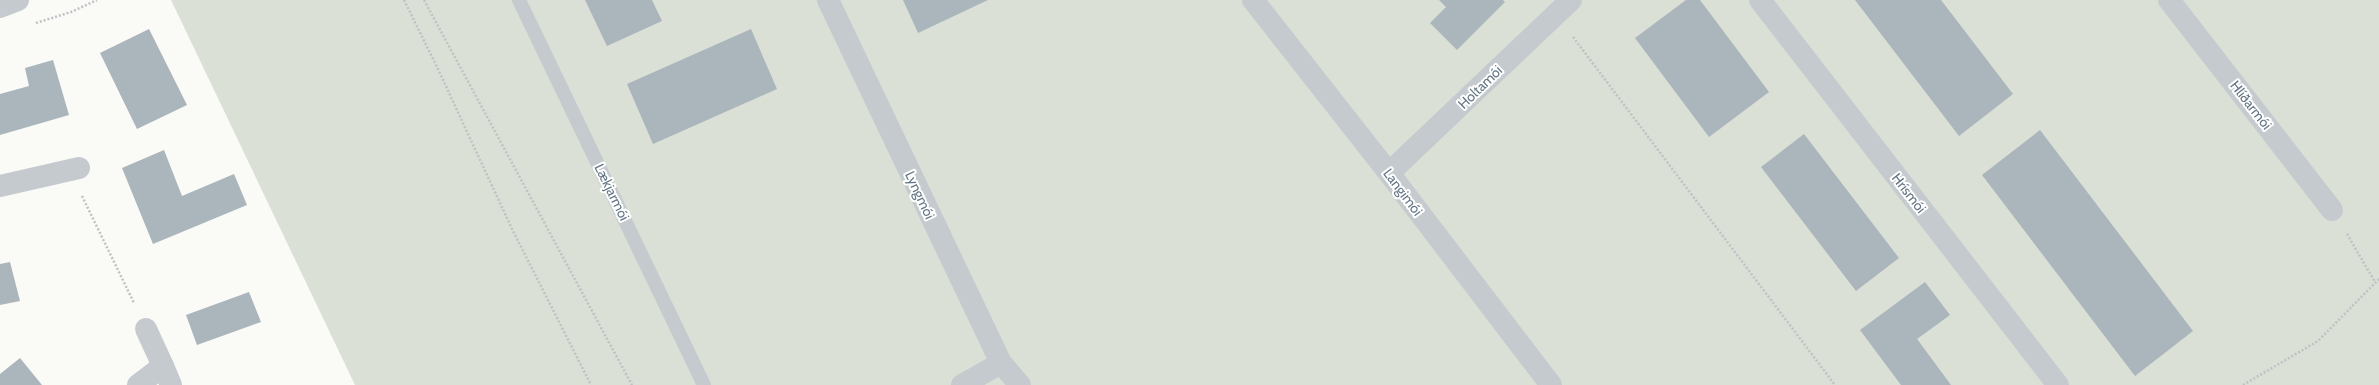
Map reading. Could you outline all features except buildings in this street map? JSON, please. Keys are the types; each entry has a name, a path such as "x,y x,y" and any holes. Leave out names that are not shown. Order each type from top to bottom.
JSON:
{"street":[{"path":"0,7 18,0"},
{"name":"Lyngmói","path":"828,0 1001,364 1020,385"},
{"name":"Langimói","path":"1253,0 1389,173 1551,385"},
{"name":"Hrísmói","path":"1760,0 2058,385"},
{"name":"Hlíðarmói","path":"2169,0 2332,210"},
{"name":"Holtamói","path":"1389,173 1564,7"},
{"path":"0,186 74,169"},
{"path":"138,385 167,376 146,329"},
{"path":"962,385 1001,364"}],"lane":[{"name":"Lækjarmói","path":"519,0 704,385"}],"path":[{"path":"28,25 71,12 97,0"},
{"path":"404,0 438,69 512,229 590,385"},
{"path":"424,0 632,385"},
{"path":"1564,7 1835,385"},
{"path":"74,169 146,329"},
{"path":"2332,210 2375,282"},
{"path":"2243,385 2318,341 2379,279"}],"shaded area":[{"path":"171,0 2379,0 2379,385 355,385"}]}
